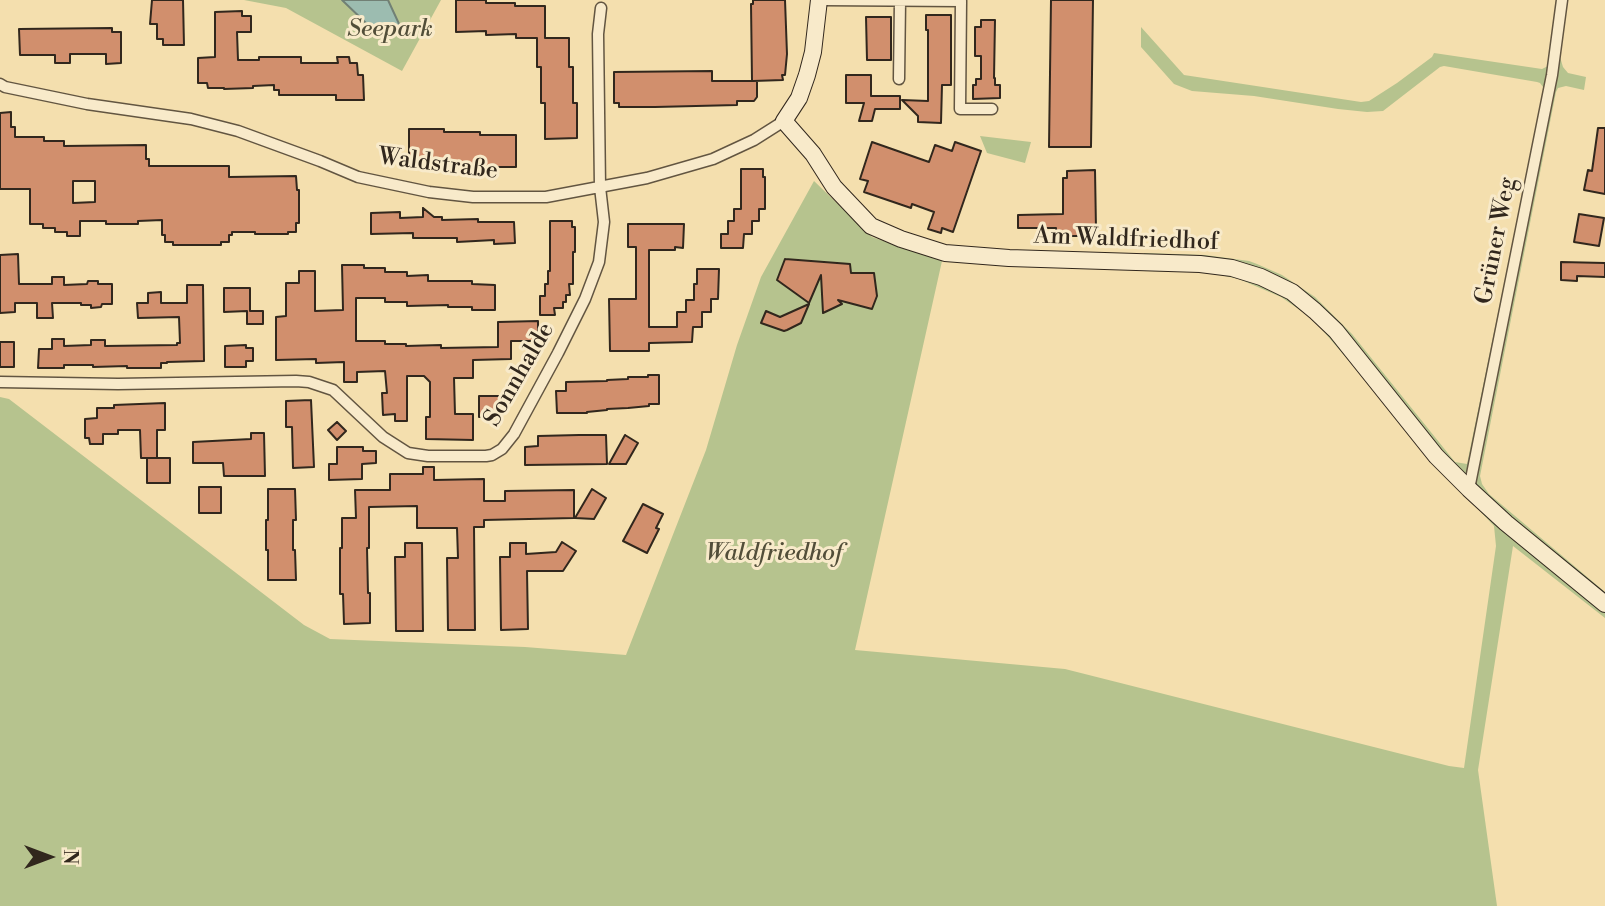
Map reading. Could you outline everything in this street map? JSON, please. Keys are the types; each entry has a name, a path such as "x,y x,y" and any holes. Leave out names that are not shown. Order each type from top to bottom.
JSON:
{"street":[{"path":"785,121 799,97 807,75 821,0 961,1 960,109 992,109"},
{"name":"Grüner Weg","path":"1469,489 1552,75 1562,0"},
{"path":"899,79 900,1"},
{"name":"Sonnhalde","path":"0,382 309,382 333,390 383,437 408,453 440,456 492,455 502,449 514,434 558,353 585,299 599,262 604,222 600,187 598,34 601,8"},
{"name":"Waldstraße","path":"0,85 87,104 191,119 238,131 358,177 429,192 473,197 547,197 647,178 700,163 754,140 785,121"},
{"name":"Am Waldfriedhof","path":"785,121 813,153 834,187 871,226 929,249 945,253 1009,258 1200,264 1240,270 1292,292 1336,331 1436,456 1469,489 1605,604"}],"green space":[{"name":"Seepark","path":"244,0 441,0 402,71 286,8"},
{"name":"Waldfriedhof","path":"1556,0 1568,0 1560,57 1563,67 1568,73 1586,77 1584,90 1566,86 1558,88 1556,92 1480,476 1489,494 1605,592 1605,618 1513,546 1478,770 1497,906 0,906 0,397 9,399 304,625 330,639 525,647 626,655 706,450 737,345 761,277 814,181 872,237 942,261 855,650 1065,669 1464,768 1496,546 1494,526 1450,479 1313,319 1281,297 1239,279 1206,272 1143,271 1144,253 1205,255 1249,261 1282,275 1315,297 1352,334 1455,462 1467,464 1543,87 1537,82 1444,66 1383,111 1367,112 1254,96 1192,91 1174,84 1141,47 1141,27 1184,75 1361,102 1369,101 1397,83 1434,53 1542,69 1548,66"},
{"path":"980,136 1031,142 1025,163 987,153"}],"shaded area":[{"path":"342,0 388,0 400,26 393,35 367,24"}],"building":[{"path":"152,0 183,0 184,45 163,45 163,39 157,39 157,24 150,24"},
{"path":"456,0 545,6 545,38 569,38 569,67 573,67 573,103 577,103 577,138 545,139 545,103 541,103 541,67 537,67 537,38 516,38 516,34 486,35 486,31 456,32"},
{"path":"753,0 785,0 787,54 783,80 753,81 757,81 757,97 754,101 737,101 737,105 619,107 619,103 614,103 614,72 712,71 712,81 752,81"},
{"path":"1051,0 1093,0 1091,147 1049,147"},
{"path":"242,11 242,16 251,16 251,32 237,32 238,60 301,57 301,63 338,63 337,57 349,57 350,63 357,63 358,75 363,75 364,100 336,100 336,95 279,95 279,90 274,90 274,85 224,89 208,88 207,83 198,83 198,58 215,57 215,12"},
{"path":"926,15 951,15 951,85 942,85 941,123 918,122 918,116 902,100 928,101"},
{"path":"866,17 891,17 891,60 867,60"},
{"path":"981,20 995,20 994,78 995,85 1000,85 1000,98 973,99 973,85 976,85 976,79 981,79 981,56 975,56 975,27 981,27"},
{"path":"112,28 112,32 121,32 121,63 106,64 106,54 70,54 70,63 55,63 55,55 20,55 19,29"},
{"path":"846,75 871,75 871,96 900,96 900,109 875,109 872,121 859,121 864,103 846,103"},
{"path":"11,112 11,127 15,127 15,137 44,137 44,141 64,141 64,146 146,145 149,166 229,166 229,177 296,176 299,190 299,223 296,223 296,232 232,232 229,242 221,242 221,245 173,245 173,242 165,242 162,220 138,221 138,224 80,221 80,236 67,236 67,232 55,232 55,228 43,228 43,224 30,224 30,189 0,189 0,113","holes":["73,181 95,181 95,202 73,203"]},
{"path":"1598,128 1605,128 1605,194 1584,190 1588,170 1592,171"},
{"path":"409,129 516,135 516,167 444,164 444,161 409,162"},
{"path":"872,142 929,162 935,145 952,151 955,142 981,151 953,232 942,228 941,233 928,229 934,212 912,204 911,208 864,192 868,181 860,179"},
{"path":"741,169 763,169 765,209 759,209 759,221 752,221 752,234 744,234 743,248 721,248 721,234 728,234 728,221 734,221 734,209 741,209"},
{"path":"1095,170 1096,229 1090,229 1090,236 1056,236 1056,228 1018,228 1018,215 1063,214 1063,178 1067,178 1067,171"},
{"path":"423,208 434,217 442,217 442,220 514,222 515,243 494,244 494,240 457,242 457,238 413,238 413,233 371,234 371,213 400,212 400,218 423,217"},
{"path":"1579,214 1604,218 1599,246 1574,242"},
{"path":"550,221 572,221 572,227 575,227 573,284 569,284 570,295 566,295 563,308 554,308 555,315 540,315 540,296 545,296 545,284 548,284 550,271"},
{"path":"628,224 684,224 683,248 649,250 649,327 677,327 677,312 686,312 686,300 694,300 697,269 719,269 718,299 711,299 711,312 702,312 702,327 693,327 692,342 649,343 649,351 610,351 609,299 636,299 636,247 628,247"},
{"path":"18,254 19,284 52,284 52,277 64,277 64,285 87,284 88,281 112,284 112,304 91,308 91,305 81,303 52,303 53,318 37,318 37,303 15,303 15,312 0,313 0,255"},
{"path":"785,259 850,264 851,273 874,273 877,296 872,309 838,300 842,304 823,313 821,275 809,303 777,280"},
{"path":"1561,262 1605,263 1605,277 1577,276 1577,281 1561,280"},
{"path":"342,265 385,268 385,272 407,272 407,276 428,275 428,281 472,281 472,284 495,285 495,310 472,310 472,307 448,305 407,306 407,302 385,302 385,298 356,298 356,341 385,341 385,344 406,346 441,345 441,348 498,347 498,322 538,321 538,341 511,341 511,359 473,360 473,378 454,378 455,414 473,414 473,440 426,439 426,417 430,417 430,382 424,376 407,376 407,421 395,421 395,414 383,415 382,393 387,393 385,371 357,372 357,382 344,382 344,362 316,363 316,359 276,360 276,317 286,316 286,283 299,283 299,271 315,271 315,311 343,310"},
{"path":"187,285 203,285 204,361 167,362 161,363 161,368 64,365 64,368 38,368 39,349 52,349 52,339 64,339 64,346 91,345 91,340 105,340 105,346 177,345 180,343 179,317 138,318 137,303 148,303 148,293 161,292 161,303 187,303"},
{"path":"224,288 250,288 250,311 263,311 263,324 247,324 247,311 224,312"},
{"path":"809,304 801,323 787,330 761,323 766,311 780,317"},
{"path":"0,342 14,342 14,367 0,367"},
{"path":"246,345 246,348 253,348 253,361 246,361 246,367 225,367 225,346"},
{"path":"659,375 659,404 587,413 557,413 556,391 566,391 566,382 607,381"},
{"path":"479,396 501,396 501,417 479,417"},
{"path":"311,400 314,467 293,468 292,427 286,427 286,401"},
{"path":"165,403 165,430 157,430 157,458 141,458 140,430 118,430 118,434 103,434 103,444 90,444 89,438 85,438 85,419 97,418 97,408"},
{"path":"337,422 346,431 337,440 328,430"},
{"path":"251,433 264,433 265,476 224,476 223,463 193,463 193,442 251,439"},
{"path":"606,435 607,464 525,465 525,447 538,446 538,436"},
{"path":"625,435 638,443 626,464 609,464"},
{"path":"337,447 363,447 363,451 376,451 376,463 362,464 362,479 329,480 329,464 337,464"},
{"path":"147,458 170,458 170,483 147,483"},
{"path":"423,467 434,467 434,480 484,479 484,501 505,501 505,491 574,490 574,518 484,520 484,527 474,527 475,630 448,630 447,558 458,558 457,528 417,528 417,506 369,507 367,548 370,623 344,624 343,594 340,594 342,518 356,518 355,490 390,490 390,474 423,474"},
{"path":"199,487 221,487 221,513 199,513"},
{"path":"268,489 295,489 293,550 296,580 268,580"},
{"path":"592,489 606,498 594,519 575,518"},
{"path":"643,504 663,514 647,553 623,541"},
{"path":"562,542 576,551 563,571 527,571 528,629 501,630 500,557 510,557 510,543 526,543 526,554 556,552"},
{"path":"405,543 422,543 423,631 396,631 395,557 405,557"}]}
